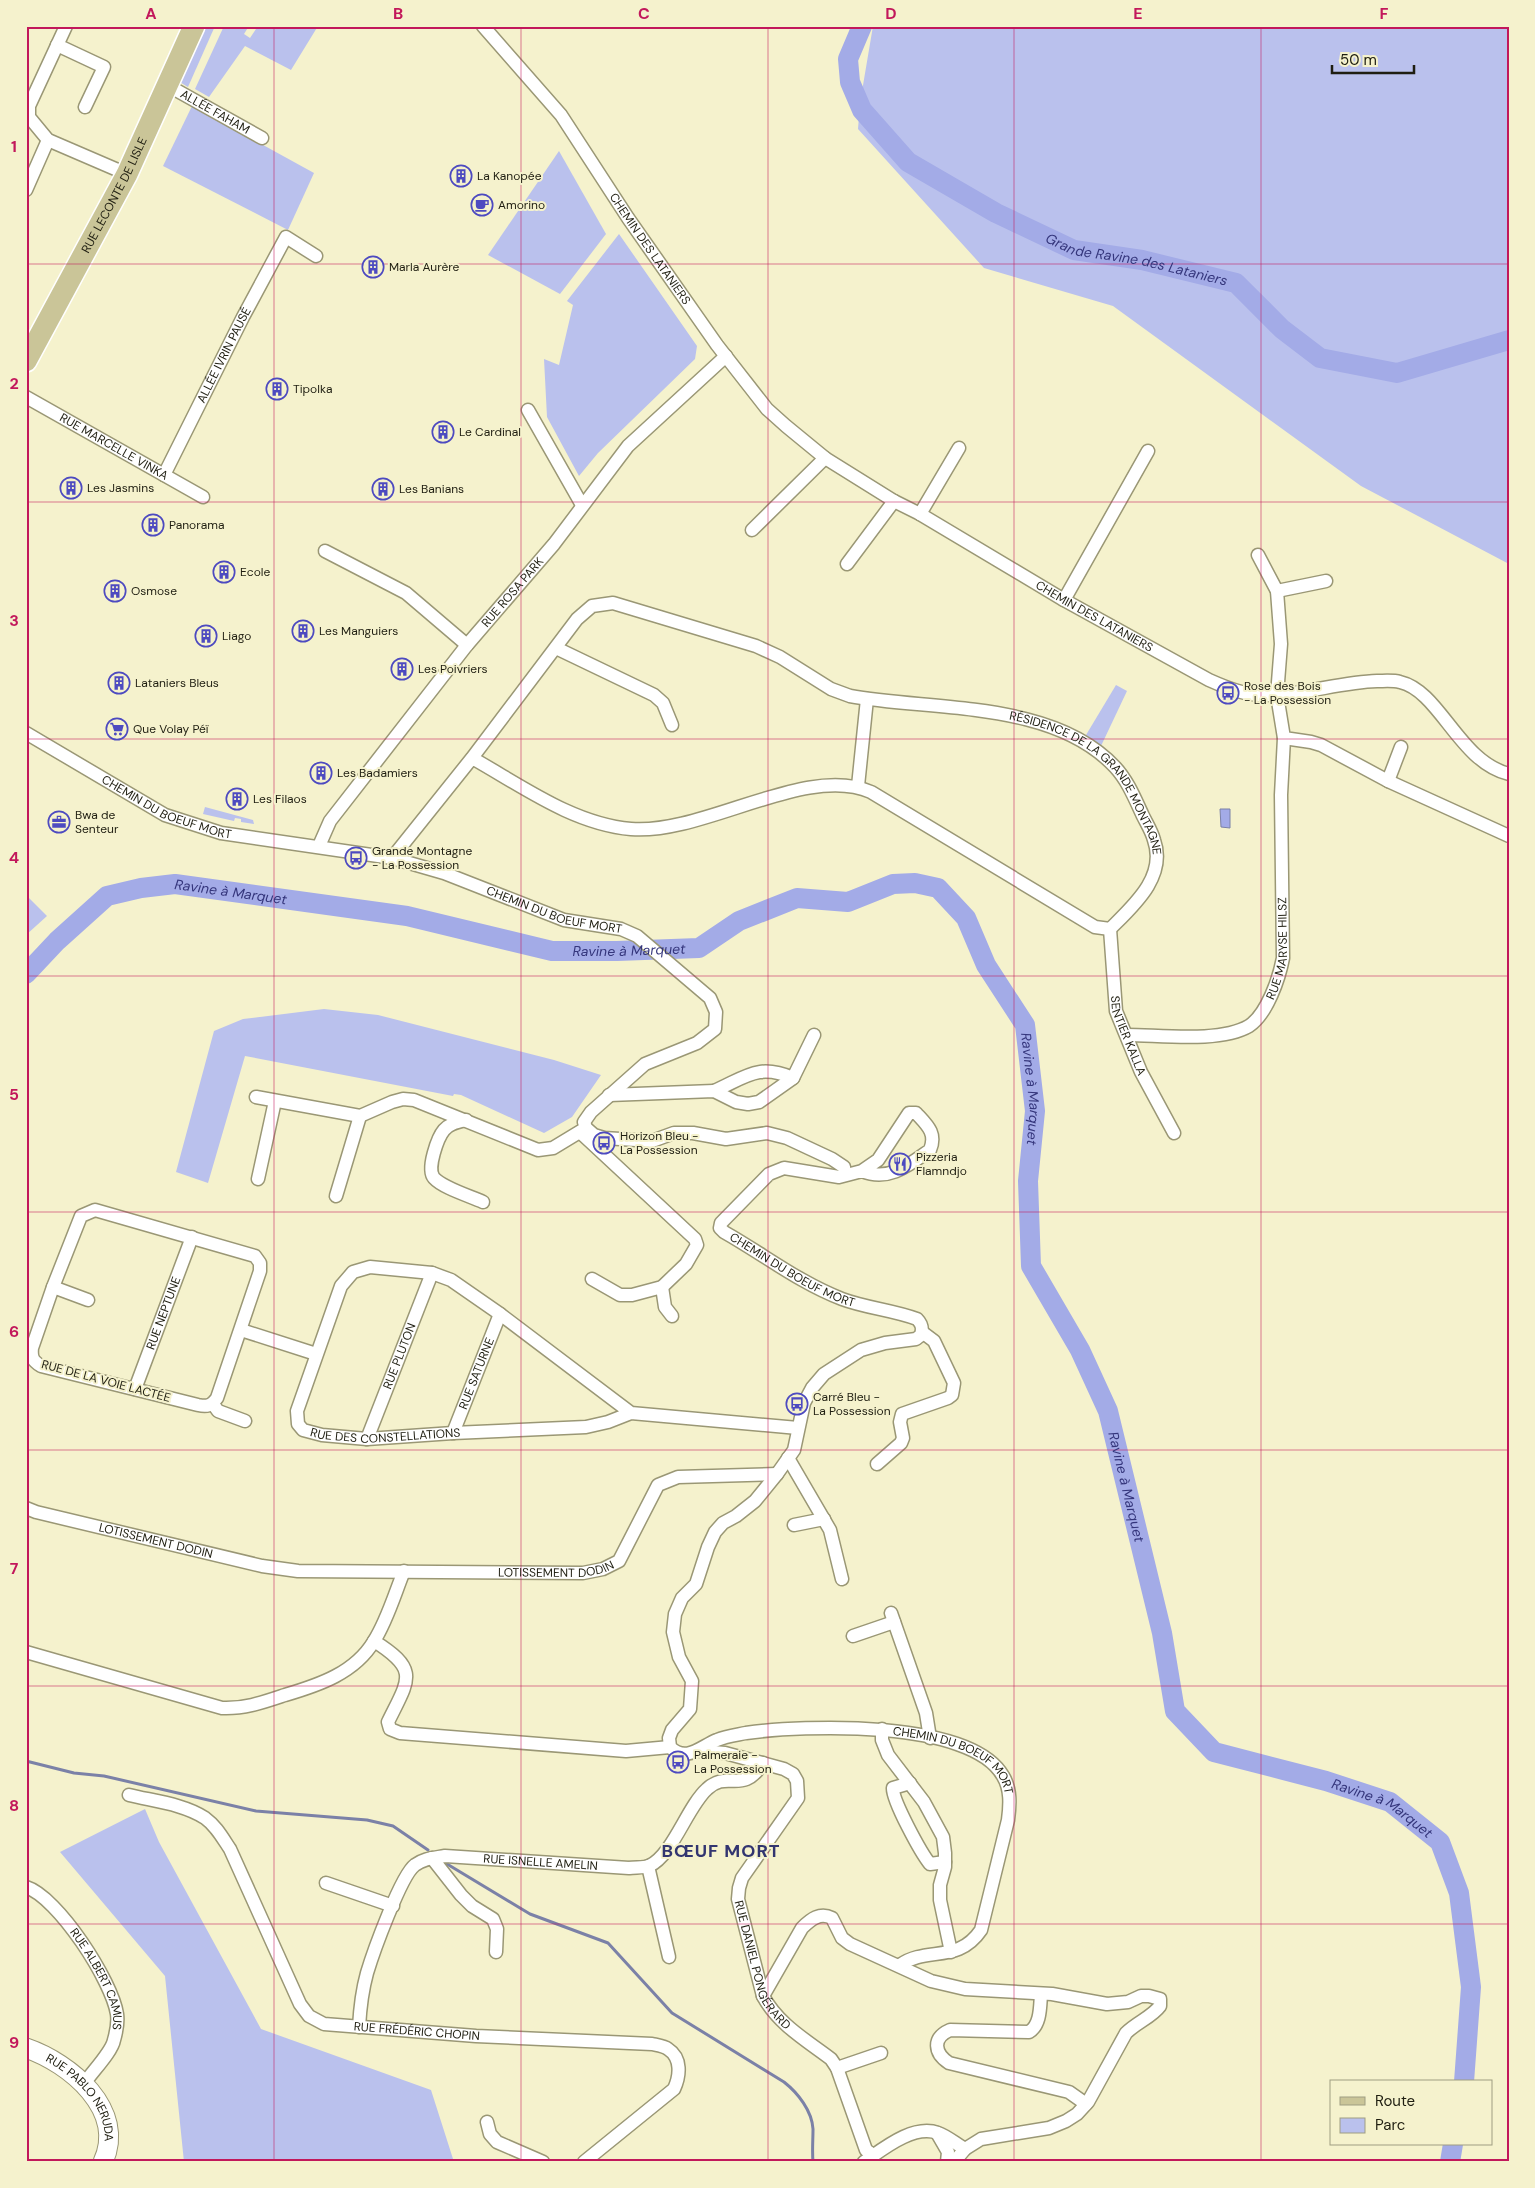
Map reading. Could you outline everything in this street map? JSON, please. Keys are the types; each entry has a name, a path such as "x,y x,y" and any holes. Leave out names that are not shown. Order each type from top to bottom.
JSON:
{"main road":[{"name":"RUE LECONTE DE LISLE","path":"26,361 127,174 194,26"},
{"name":"RUE PABLO NERUDA","path":"26,2048 41,2053 60,2064 84,2084 97,2100 109,2134 103,2162"}],"street":[{"path":"66,26 29,106 28,117 48,140 127,174"},
{"name":"CHEMIN DES LATANIERS","path":"485,27 561,115 628,218 726,356 767,409 826,458 894,501 920,514 1064,600 1216,683 1230,689 1252,694 1277,695 1355,682 1400,682 1414,688 1428,699 1463,743 1481,760 1509,774"},
{"path":"57,45 104,67 85,107"},
{"name":"ALLÉE FAHAM","path":"167,85 262,138"},
{"path":"26,190 48,140"},
{"name":"ALLÉE IVRIN PAUSÉ","path":"164,475 243,317 286,237 316,256"},
{"name":"RUE ROSA PARK","path":"319,846 330,821 467,644 554,544 628,446 726,356"},
{"name":"RUE MARCELLE VINKA","path":"26,396 203,497"},
{"path":"528,410 582,505"},
{"path":"920,514 959,448"},
{"path":"1064,600 1148,451"},
{"path":"752,530 826,458"},
{"path":"847,564 894,501"},
{"path":"325,551 406,593 467,644"},
{"path":"1258,555 1277,591 1281,644 1277,695"},
{"path":"1277,591 1326,582"},
{"name":"RÉSIDENCE DE LA GRANDE MONTAGNE","path":"392,858 472,758 577,619 592,606 613,603 756,646 780,657 831,689 850,696 984,711 1027,719 1069,734 1100,753 1128,784 1154,840 1157,860 1154,877 1146,890 1110,930"},
{"path":"556,648 654,695 663,703 672,725"},
{"name":"RUE MARYSE HILSZ","path":"1127,1034 1228,1035 1250,1025 1266,1005 1280,974 1283,958 1281,795 1284,738 1277,695"},
{"path":"858,786 867,699"},
{"name":"CHEMIN DU BOEUF MORT","path":"26,733 171,818 221,833 392,858 444,873 564,920 621,929 637,936 710,998 716,1012 715,1029 697,1043 645,1064 587,1116 583,1130"},
{"path":"1284,738 1321,745 1388,781 1509,836"},
{"path":"1388,781 1401,747"},
{"path":"472,758 568,812 606,825 632,829 663,828 821,785 858,786 1095,927 1110,930"},
{"name":"SENTIER KALLA","path":"1110,930 1116,1011 1141,1072 1174,1133"},
{"path":"714,1091 736,1102 748,1104 759,1102 793,1078 814,1034"},
{"path":"609,1095 714,1091 756,1072 766,1070 776,1071 793,1078"},
{"path":"256,1097 360,1116 392,1102 403,1099 414,1100 538,1150 553,1148 583,1130"},
{"path":"258,1179 275,1101"},
{"path":"583,1130 604,1138 652,1141 674,1133 717,1139 756,1133 776,1135 832,1159 844,1167 845,1174 862,1171 878,1160 909,1113 916,1113 932,1130 933,1137 930,1150 905,1168 892,1174 877,1175 862,1171"},
{"path":"336,1196 360,1116"},
{"path":"466,1120 452,1124 440,1136 431,1164 431,1171 433,1177 441,1183 483,1202"},
{"path":"583,1130 695,1239 697,1245 686,1264 662,1286 632,1295 620,1295 592,1280"},
{"name":"CHEMIN DU BOEUF MORT","path":"845,1174 839,1177 784,1168 769,1174 725,1218 720,1228 817,1288 842,1299 873,1309 917,1319 921,1323 922,1332"},
{"name":"RUE DE LA VOIE LACTÉE","path":"102,1211 192,1237 255,1256 260,1263 260,1271 241,1330 217,1398 213,1404 206,1407 41,1366 34,1362 32,1348 53,1287 81,1216 88,1212 102,1211"},
{"name":"RUE NEPTUNE","path":"135,1389 192,1237"},
{"name":"RUE DES CONSTELLATIONS","path":"630,1413 500,1314 451,1280 432,1272 370,1267 353,1272 341,1286 297,1411 298,1424 303,1430 322,1435 367,1439 586,1427 608,1422 630,1413 798,1428"},
{"name":"RUE PLUTON","path":"367,1439 432,1272"},
{"path":"662,1286 665,1306 672,1316"},
{"path":"53,1287 88,1300"},
{"name":"RUE SATURNE","path":"453,1433 500,1314"},
{"path":"241,1330 316,1354"},
{"path":"374,1641 396,1655 406,1670 406,1684 388,1722 390,1729 400,1733 626,1751 670,1747 669,1738 672,1730 690,1709 692,1681 679,1657 673,1632 674,1614 682,1598 696,1584 715,1532 722,1523 736,1516 756,1501 778,1474 794,1450 804,1403 812,1388 824,1374 861,1350 878,1345 916,1339 922,1332 934,1341 954,1383 954,1389 948,1398 902,1414 900,1422 903,1438 877,1464"},
{"path":"213,1404 218,1411 245,1421"},
{"path":"788,1458 830,1530 842,1579"},
{"name":"LOTISSEMENT DODIN","path":"26,1508 262,1566 298,1571 583,1572 603,1568 619,1561 658,1485 678,1477 778,1474"},
{"path":"794,1525 824,1519"},
{"path":"26,1652 222,1708 237,1709 320,1684 353,1666 374,1641 404,1571"},
{"path":"853,1636 892,1618 926,1713 930,1738"},
{"name":"CHEMIN DU BOEUF MORT","path":"670,1747 675,1752 683,1755 700,1751 708,1744 719,1739 750,1733 856,1727 882,1729 970,1747 990,1760 1003,1776 1009,1795 1008,1820 981,1930 974,1940 951,1952 909,1958 900,1965"},
{"path":"882,1729 882,1740 888,1755 924,1802 943,1837 945,1862 940,1885 940,1900 951,1952"},
{"name":"RUE DANIEL PONGÉRARD","path":"700,1751 719,1752 784,1769 793,1774 798,1781 798,1798 742,1878 738,1888 738,1899 763,1996 778,2019 831,2059 837,2068 868,2158 911,2134 923,2132 937,2133"},
{"path":"669,1957 648,1866 663,1855 705,1790 719,1782 750,1779 756,1774 763,1763"},
{"path":"910,1783 892,1788 896,1802 923,1855 930,1864 945,1862"},
{"name":"RUE FRÉDÉRIC CHOPIN","path":"129,1795 186,1809 204,1818 219,1831 230,1848 300,2004 309,2016 324,2024 476,2036 652,2044 668,2049 678,2062 680,2076 674,2089 584,2162"},
{"name":"RUE ISNELLE AMELIN","path":"359,2027 361,2001 367,1973 406,1876 414,1866 423,1860 445,1856 629,1868 648,1866"},
{"path":"432,1858 472,1906 493,1918 497,1929 496,1952"},
{"path":"326,1883 393,1906"},
{"name":"RUE ALBERT CAMUS","path":"26,1887 36,1890 55,1907 99,1968 117,2014 114,2042 84,2084"},
{"path":"763,1996 802,1928 816,1916 828,1916 832,1918 842,1938 850,1944 900,1965 931,1981 948,1986 965,1989 1041,1994 1107,2004 1128,2002 1141,1996 1160,1999 1160,2006 1155,2012 1135,2024 1126,2033 1086,2104 1077,2114 1058,2124 1033,2131 996,2135 981,2139 965,2149 954,2162"},
{"path":"1041,1994 1038,2019 1035,2029 1030,2032 950,2030 943,2033 938,2040 938,2052 941,2058 949,2063 1069,2092 1086,2104"},
{"path":"837,2068 881,2053"},
{"path":"488,2122 490,2134 497,2142 543,2162"},
{"path":"937,2133 965,2149"},
{"path":"937,2133 948,2152 947,2162"}],"green space":[{"path":"203,26 215,26 188,87 178,81"},
{"path":"224,26 249,26 244,34 250,38 258,26 318,26 291,70 245,46 209,97 195,89"},
{"path":"873,26 1509,26 1509,564 1361,486 1113,306 984,268 858,129 860,103"},
{"path":"192,106 314,173 288,230 163,166"},
{"path":"559,151 606,234 560,294 488,255"},
{"path":"619,234 697,346 695,359 598,453 579,476 547,417 544,359 559,365 573,305 567,301"},
{"path":"1116,685 1127,691 1101,746 1086,735"},
{"path":"205,807 253,820 254,824 241,822 241,819 235,818 234,821 203,814"},
{"path":"26,895 47,916 26,935"},
{"path":"324,1009 378,1015 554,1060 601,1075 572,1117 544,1133 461,1095 454,1094 453,1096 245,1056 208,1183 176,1172 214,1031 243,1019"},
{"path":"145,1809 159,1842 261,2029 431,2090 454,2162 184,2162 165,1976 60,1852"}],"shaded area":[{"path":"1220,809 1230,809 1230,828 1221,827"}],"waterway":[{"name":"Grande Ravine des Lataniers","path":"862,26 848,59 850,82 862,110 908,162 996,213 1074,250 1142,260 1236,283 1282,329 1320,358 1397,373 1509,340"},
{"name":"Ravine à Marquet","path":"26,974 57,941 107,896 141,888 175,884 407,916 552,951 699,948 739,921 797,898 848,902 893,884 915,883 938,888 966,918 986,965 1025,1025 1035,1111 1028,1181 1031,1266 1080,1350 1108,1411 1162,1633 1175,1711 1214,1752 1326,1781 1390,1802 1440,1842 1459,1893 1471,1987 1464,2080"},
{"path":"26,1761 74,1773 104,1776 256,1811 367,1820 393,1826 428,1850"},
{"path":"447,1864 530,1914 608,1943 672,2013 784,2082 799,2097 810,2116 813,2129 813,2162"},
{"name":"Ravine à Marquet","path":"1450,2162 1453,2146"}],"place":[{"name":"La Kanopée","path":"461,176"},
{"name":"Amorino","path":"482,205"},
{"name":"Marla Aurère","path":"373,267"},
{"name":"Tipolka","path":"277,389"},
{"name":"Le Cardinal","path":"443,432"},
{"name":"Les Jasmins","path":"71,488"},
{"name":"Les Banians","path":"383,489"},
{"name":"Panorama","path":"153,525"},
{"name":"Ecole","path":"224,572"},
{"name":"Osmose","path":"115,591"},
{"name":"Les Manguiers","path":"303,631"},
{"name":"Liago","path":"206,636"},
{"name":"Les Poivriers","path":"402,669"},
{"name":"Lataniers Bleus","path":"119,683"},
{"name":"Rose des Bois - La Possession","path":"1228,693"},
{"name":"Que Volay Péï","path":"117,729"},
{"name":"Les Badamiers","path":"321,773"},
{"name":"Les Filaos","path":"237,799"},
{"name":"Bwa de Senteur","path":"59,822"},
{"name":"Grande Montagne - La Possession","path":"356,858"},
{"name":"Horizon Bleu - La Possession","path":"604,1143"},
{"name":"Pizzeria Flamndjo","path":"900,1164"},
{"name":"Carré Bleu - La Possession","path":"797,1404"},
{"name":"Palmeraie - La Possession","path":"678,1762"}],"district":[{"name":"BŒUF MORT","path":"721,1851"}]}
